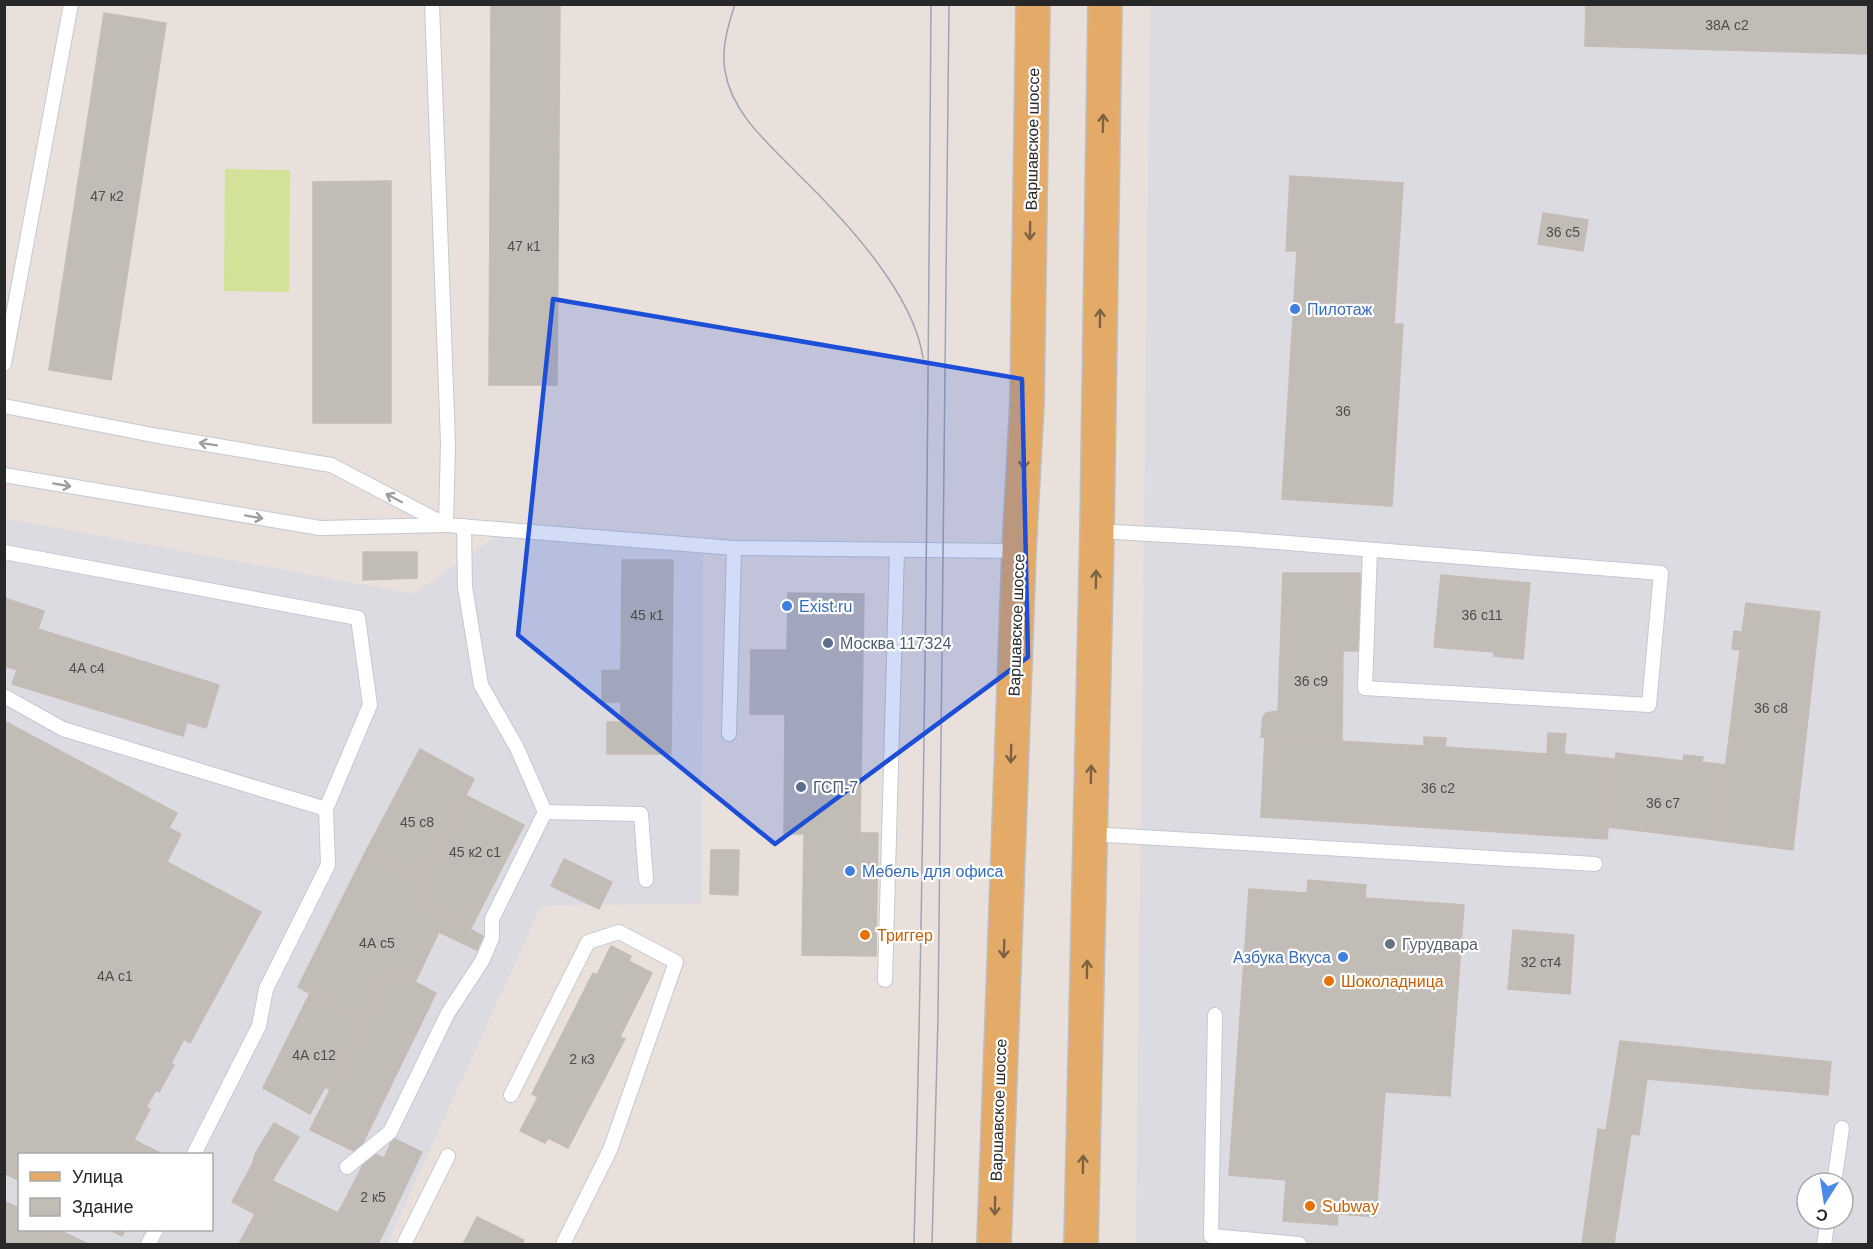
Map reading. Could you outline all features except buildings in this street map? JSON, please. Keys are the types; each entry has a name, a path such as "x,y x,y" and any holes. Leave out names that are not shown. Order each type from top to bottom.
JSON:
{"main road":[{"name":"Варшавское шоссе","path":"994,1245 1019,551 1027,402 1034,4"},
{"path":"1081,1245 1097,531 1105,4"}],"lane":[{"path":"4,364 71,4"},
{"path":"432,4 448,443 446,525"},
{"path":"4,406 158,436 331,465 446,525"},
{"path":"4,475 320,528 446,525 734,548 1019,551"},
{"path":"347,1167 390,1132 448,1013 482,961 492,939 492,919 545,812 517,748 481,685 465,587 464,526"},
{"path":"1097,531 1239,539 1661,573 1649,705 1365,688 1370,550"},
{"path":"729,734 734,548"},
{"path":"885,980 897,550"},
{"path":"4,552 358,618 370,705 326,809 328,865 266,989 259,1026 195,1153"},
{"path":"4,696 63,729 326,809"},
{"path":"545,812 641,814 646,880"},
{"path":"1090,834 1595,864"},
{"path":"511,1095 588,942 619,932 676,962 610,1150 563,1245"},
{"path":"1215,1015 1211,1236 1299,1245"},
{"path":"1836,1171 1842,1128"},
{"path":"404,1245 448,1156"},
{"path":"148,1245 155,1231"}],"highlighted area":[{"path":"553,299 1022,379 1028,657 775,844 518,635"}],"shaded area":[{"path":"1150,5 1868,5 1868,1244 1136,1244"},
{"path":"4,518 414,594 499,534 703,554 701,903 541,906 387,1244 5,1244"}],"green space":[{"path":"225,169 290,170 289,292 224,291"}],"tram line":[{"path":"735,4 724,54 725,71 735,101 753,127 835,212 874,258 906,308 917,333 923,358"},
{"path":"914,1244 923,779 931,4"},
{"path":"932,1244 938,1018 949,4"}],"place":[{"name":"Пилотаж","path":"1295,309"},
{"name":"Exist.ru","path":"787,606"},
{"name":"Москва 117324","path":"828,643"},
{"name":"ГСП-7","path":"801,787"},
{"name":"Мебель для офиса","path":"850,871"},
{"name":"Триггер","path":"865,935"},
{"name":"Гурудвара","path":"1390,944"},
{"name":"Азбука Вкуса","path":"1343,957"},
{"name":"Шоколадница","path":"1329,981"},
{"name":"Subway","path":"1310,1206"}]}
